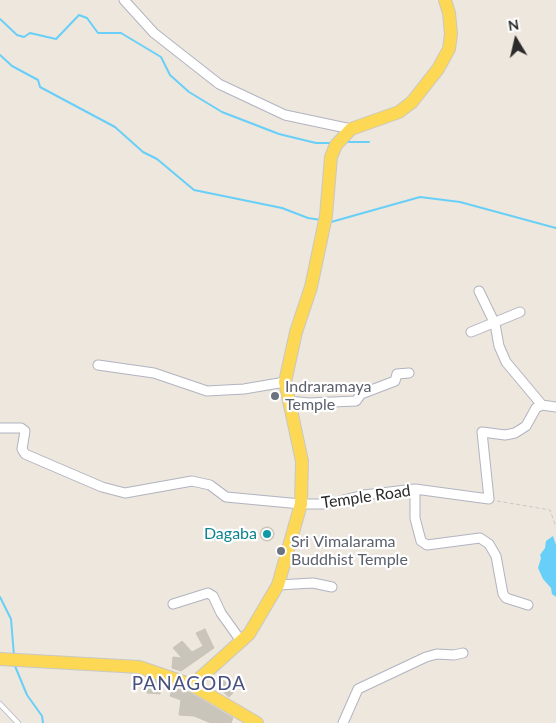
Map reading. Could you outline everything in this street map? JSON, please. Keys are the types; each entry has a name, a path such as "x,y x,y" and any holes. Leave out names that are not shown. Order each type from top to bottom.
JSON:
{"main road":[{"path":"192,685 249,634 278,585 301,504 302,461 285,382 296,332 313,278 326,216 331,157 338,142 351,129 399,112 412,102 438,69 449,49 451,34 449,13 445,0"},
{"path":"3,659 139,667 192,685 257,723"}],"street":[{"path":"124,0 154,34 218,84 285,115 351,129"},
{"path":"480,291 495,324 499,346 506,362 542,405"},
{"path":"472,332 520,312"},
{"path":"98,365 154,373 207,391 244,389 285,382"},
{"path":"288,401 309,403 356,401 361,394 395,381 397,374 409,373"},
{"path":"489,499 482,432 505,435 515,433 526,426 536,408 542,405 556,407"},
{"name":"Temple Road","path":"0,428 21,428 25,432 22,450 25,454 102,487 125,493 192,481 210,485 226,497 301,504 327,504 364,495 415,489 489,499"},
{"path":"415,489 415,518 421,541 427,545 480,538 489,544 496,556 503,594 506,598 528,605"},
{"path":"278,585 313,583 332,587"},
{"path":"172,604 208,593 213,596 221,612 241,641"},
{"path":"343,723 358,689 426,657 437,654 454,655 463,653"}],"lane":[{"path":"0,704 18,723"}],"path":[{"path":"489,499 512,505 550,510 556,527"}],"water":[{"path":"553,536 556,545 556,597 552,594 551,588 543,579 538,568 540,555 545,548 546,541"}],"building":[{"name":"Dagaba","path":"264,527 270,527 274,534 270,541 264,541 260,537 260,531"},
{"path":"205,629 214,648 181,671 172,668 173,657 182,658 173,648 182,641 192,652 203,646 196,633"},
{"path":"219,676 235,691 229,697 213,683"},
{"path":"150,679 162,683 160,694 147,693"},
{"path":"173,687 189,692 233,718 231,723 211,723 194,716 179,715 181,700 170,696"}],"waterway":[{"path":"0,19 17,35 24,37 30,33 56,39 79,15 87,18 98,33 121,33 161,57 170,75 189,92 222,112 279,134 316,143 331,143"},
{"path":"0,55 12,66 38,80 40,87 115,127 143,152 157,159 194,190 282,208 308,218 321,220"},
{"path":"346,142 369,142"},
{"path":"331,222 420,197 460,202 556,228"},
{"path":"0,597 11,619 14,656"},
{"path":"15,666 27,695 42,716 43,723"}],"place":[{"name":"Indraramaya Temple","path":"275,396"},
{"name":"Dagaba","path":"267,534"},
{"name":"Sri Vimalarama Buddhist Temple","path":"281,551"}],"district":[{"name":"PANAGODA","path":"189,684"}]}
